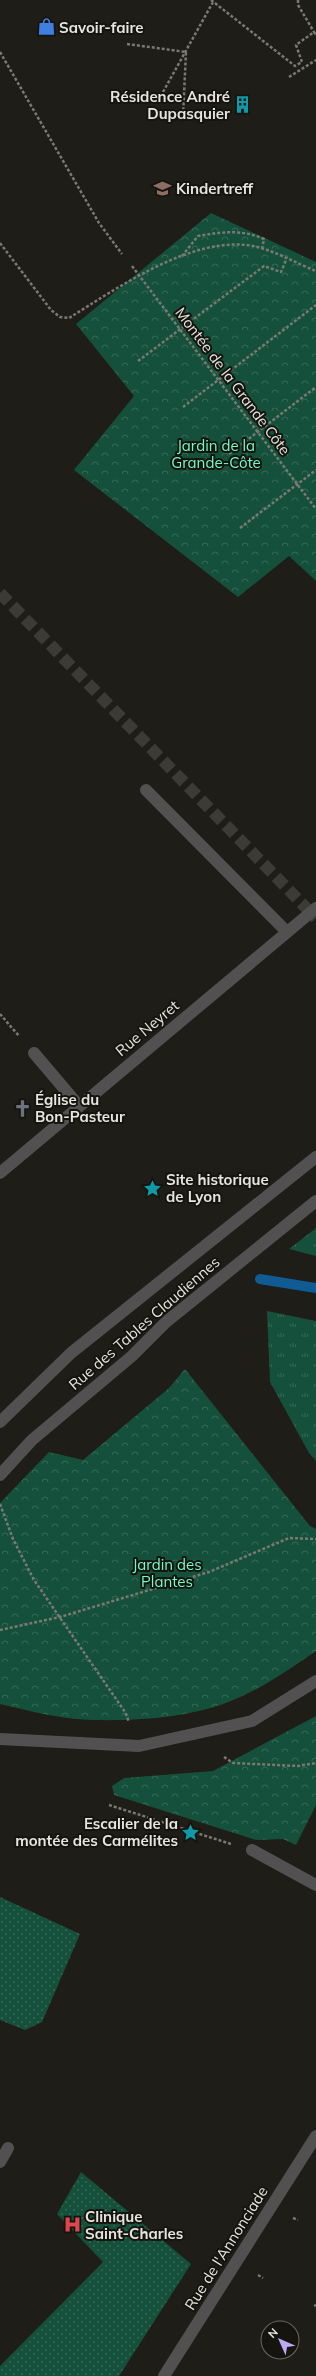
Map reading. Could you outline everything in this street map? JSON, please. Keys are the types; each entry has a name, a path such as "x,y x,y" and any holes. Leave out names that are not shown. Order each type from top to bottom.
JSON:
{"street":[{"path":"146,790 287,932"},
{"name":"Rue Neyret","path":"0,1173 316,908"},
{"path":"34,1053 79,1106"},
{"name":"Rue des Tables Claudiennes","path":"0,1422 71,1352 316,1157"},
{"name":"Rue des Tables Claudiennes","path":"0,1475 32,1440 132,1356 166,1322 316,1201"},
{"path":"0,1739 138,1746 252,1720 316,1680"},
{"path":"252,1850 316,1885"},
{"name":"Rue de l'Annonciade","path":"164,2376 316,2136"},
{"path":"0,2162 8,2148"}],"path":[{"path":"163,92 186,52 212,1 295,66 302,62 296,45 315,33 298,5 298,0"},
{"path":"127,44 186,52"},
{"path":"0,52 99,223 122,254"},
{"path":"183,116 186,52"},
{"path":"289,77 316,60"},
{"path":"182,257 198,236 225,232 248,232 264,239 262,249"},
{"path":"0,243 51,310 60,317 69,318 138,275 196,251 226,244 254,246 316,271"},
{"path":"138,361 264,266 281,272 286,260"},
{"name":"Montée de la Grande Côte","path":"132,266 316,509"},
{"path":"183,407 316,305"},
{"path":"229,454 316,387"},
{"path":"240,528 316,470"},
{"path":"0,1014 23,1040"},
{"path":"0,1504 13,1539 34,1580 125,1712 130,1724"},
{"path":"0,1630 60,1617 209,1572 289,1538 316,1539"},
{"path":"224,1757 233,1763 298,1766 316,1763"},
{"path":"109,1805 252,1850"},
{"path":"293,2218 298,2220"},
{"path":"258,2275 263,2278"}],"green space":[{"name":"Jardin de la Grande-Côte","path":"211,213 316,262 316,581 289,556 238,597 74,470 134,396 76,324"},
{"path":"316,1228 316,1256 289,1249"},
{"path":"267,1311 316,1321 316,1461 309,1453 270,1382"},
{"name":"Jardin des Plantes","path":"185,1369 310,1526 316,1529 316,1651 278,1676 238,1698 205,1710 187,1714 131,1720 83,1720 47,1715 0,1704 0,1503 49,1452 83,1460 169,1388"},
{"path":"316,1716 316,1805 296,1845 283,1839 256,1840 114,1795 112,1786 124,1778 213,1771"},
{"path":"0,1897 80,1934 42,2022 25,2030 0,2020"},
{"path":"81,2172 191,2264 119,2376 0,2376 0,2366 103,2262 57,2214"}],"waterway":[{"path":"260,1279 316,1288"}],"tunnel":[{"path":"0,593 316,918"}],"place":[{"name":"Savoir-faire","path":"46,27"},
{"name":"Résidence André Dupasquier","path":"243,105"},
{"name":"Kindertreff","path":"163,188"},
{"name":"Église du Bon-Pasteur","path":"22,1108"},
{"name":"Site historique de Lyon","path":"153,1188"},
{"name":"Escalier de la montée des Carmélites","path":"191,1832"},
{"name":"Clinique Saint-Charles","path":"72,2225"}]}
